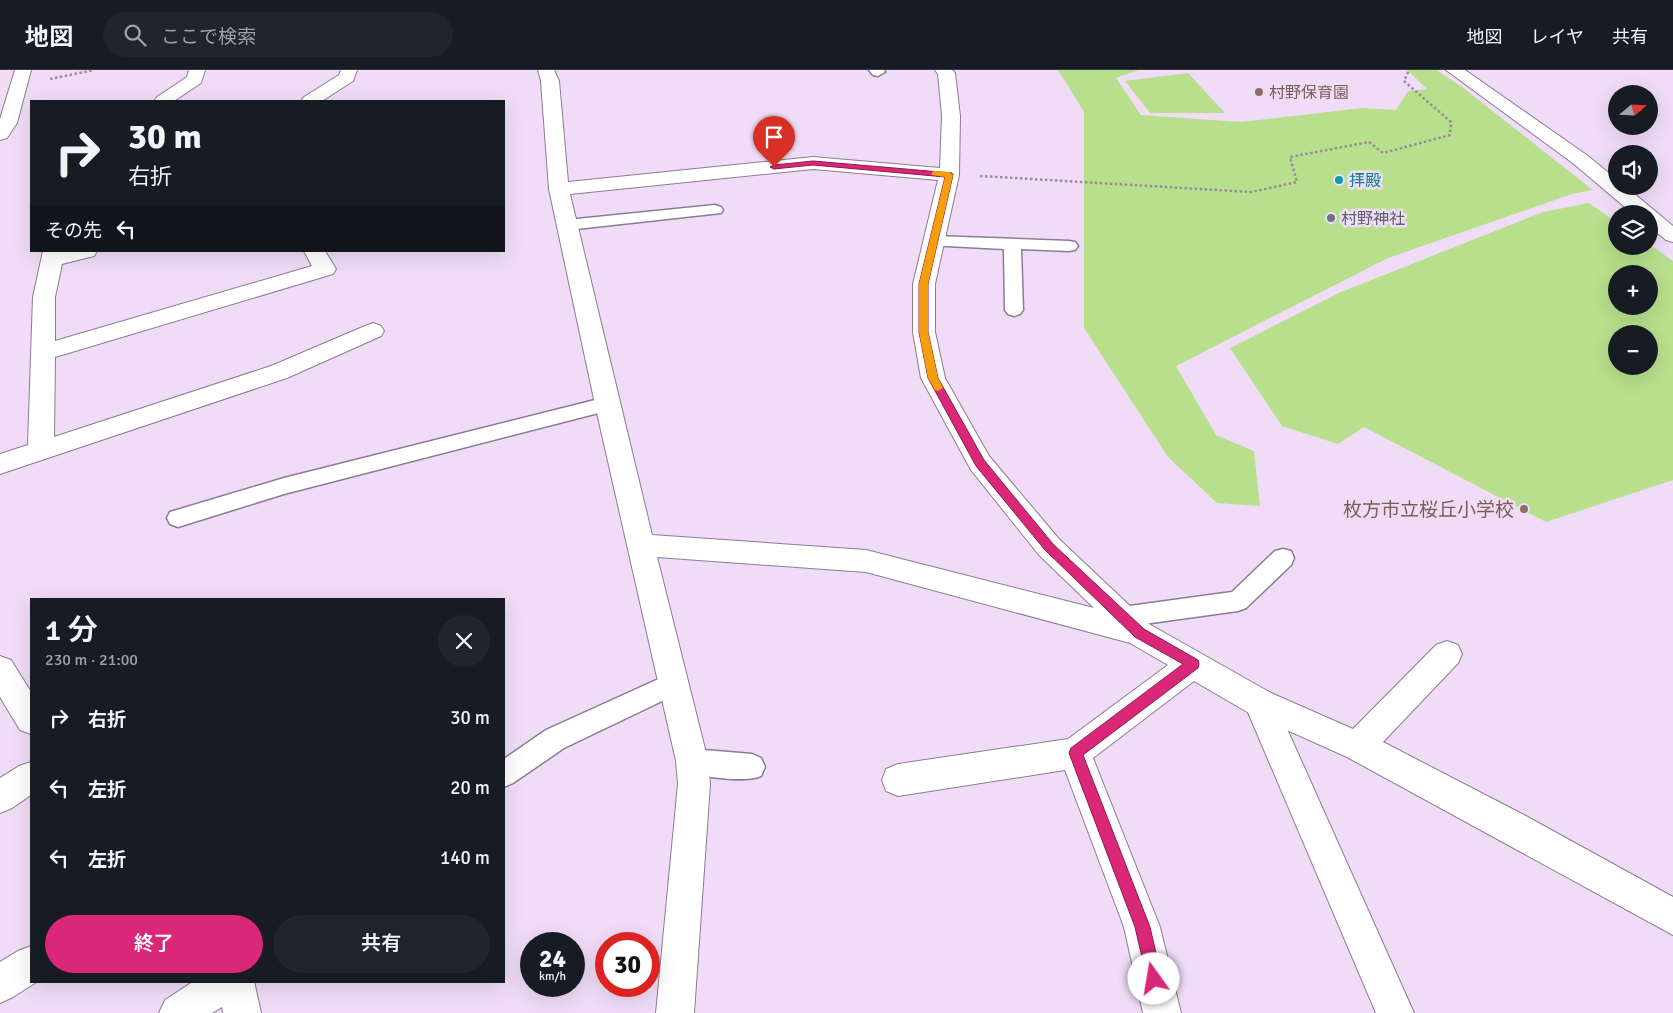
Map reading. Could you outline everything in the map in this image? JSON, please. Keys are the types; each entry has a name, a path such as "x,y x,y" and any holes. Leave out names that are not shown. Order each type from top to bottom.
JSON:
{"street":[{"path":"164,100 194,79 197,70"},
{"path":"312,100 347,77 349,70"},
{"path":"546,70 550,81 558,189 692,761 694,784 675,1013"},
{"path":"943,70 946,73 951,116 949,175 924,284 924,332 933,378 980,463 1049,547 1131,625 1193,664 1260,703 1358,746 1512,827 1673,917"},
{"path":"1454,70 1581,160 1635,205"},
{"path":"0,134 8,123 21,77"},
{"path":"558,189 813,163 949,175"},
{"path":"1658,224 1673,236"},
{"path":"41,451 44,297 53,255 78,252"},
{"path":"43,352 325,269 315,252"},
{"path":"0,464 279,372 373,331"},
{"path":"641,545 866,561 1131,625"},
{"path":"1358,746 1447,654"},
{"path":"898,780 1075,753 1193,664"},
{"path":"0,669 30,718"},
{"path":"1260,703 1394,1013"},
{"path":"1075,753 1142,927 1162,1013"},
{"path":"0,797 30,777"},
{"path":"0,984 30,965"},
{"path":"178,1013 225,983"},
{"path":"235,983 242,1013"}],"lane":[{"path":"567,225 715,210"},
{"path":"934,241 1069,246"},
{"path":"1012,244 1014,310"},
{"path":"178,518 284,486 607,404"},
{"path":"1131,625 1238,601 1283,558"},
{"path":"505,773 556,739 674,683"},
{"path":"692,761 752,767"}],"path":[{"path":"21,77 94,70"},
{"path":"949,175 1251,192 1297,182 1290,157 1369,142 1383,153 1450,135 1451,122 1404,81 1409,70"}],"green space":[{"path":"1058,70 1139,70 1116,78 1141,115 1241,122 1362,108 1396,110 1408,91 1427,89 1407,70 1436,70 1462,87 1593,190 1572,194 1388,258 1176,366 1216,435 1254,451 1260,506 1217,503 1168,457 1084,328 1084,112"},
{"path":"1188,73 1225,113 1150,113 1125,81"},
{"path":"1589,203 1608,216 1608,255 1658,255 1658,250 1673,261 1673,480 1546,522 1364,427 1338,444 1282,426 1230,348 1341,292 1543,212"}],"slow traffic":[{"path":"935,173 949,175 924,284 924,332 933,378 938,388"}],"place":[{"name":"村野保育園","path":"1259,92"},
{"name":"拝殿","path":"1339,180"},
{"name":"村野神社","path":"1331,218"},
{"name":"枚方市立桜丘小学校","path":"1524,509"}],"route":[{"path":"774,167 813,163 949,175 924,284 924,332 933,378 957,425 980,463 1049,547 1139,633 1193,664 1075,753 1142,927 1154,979"}]}
